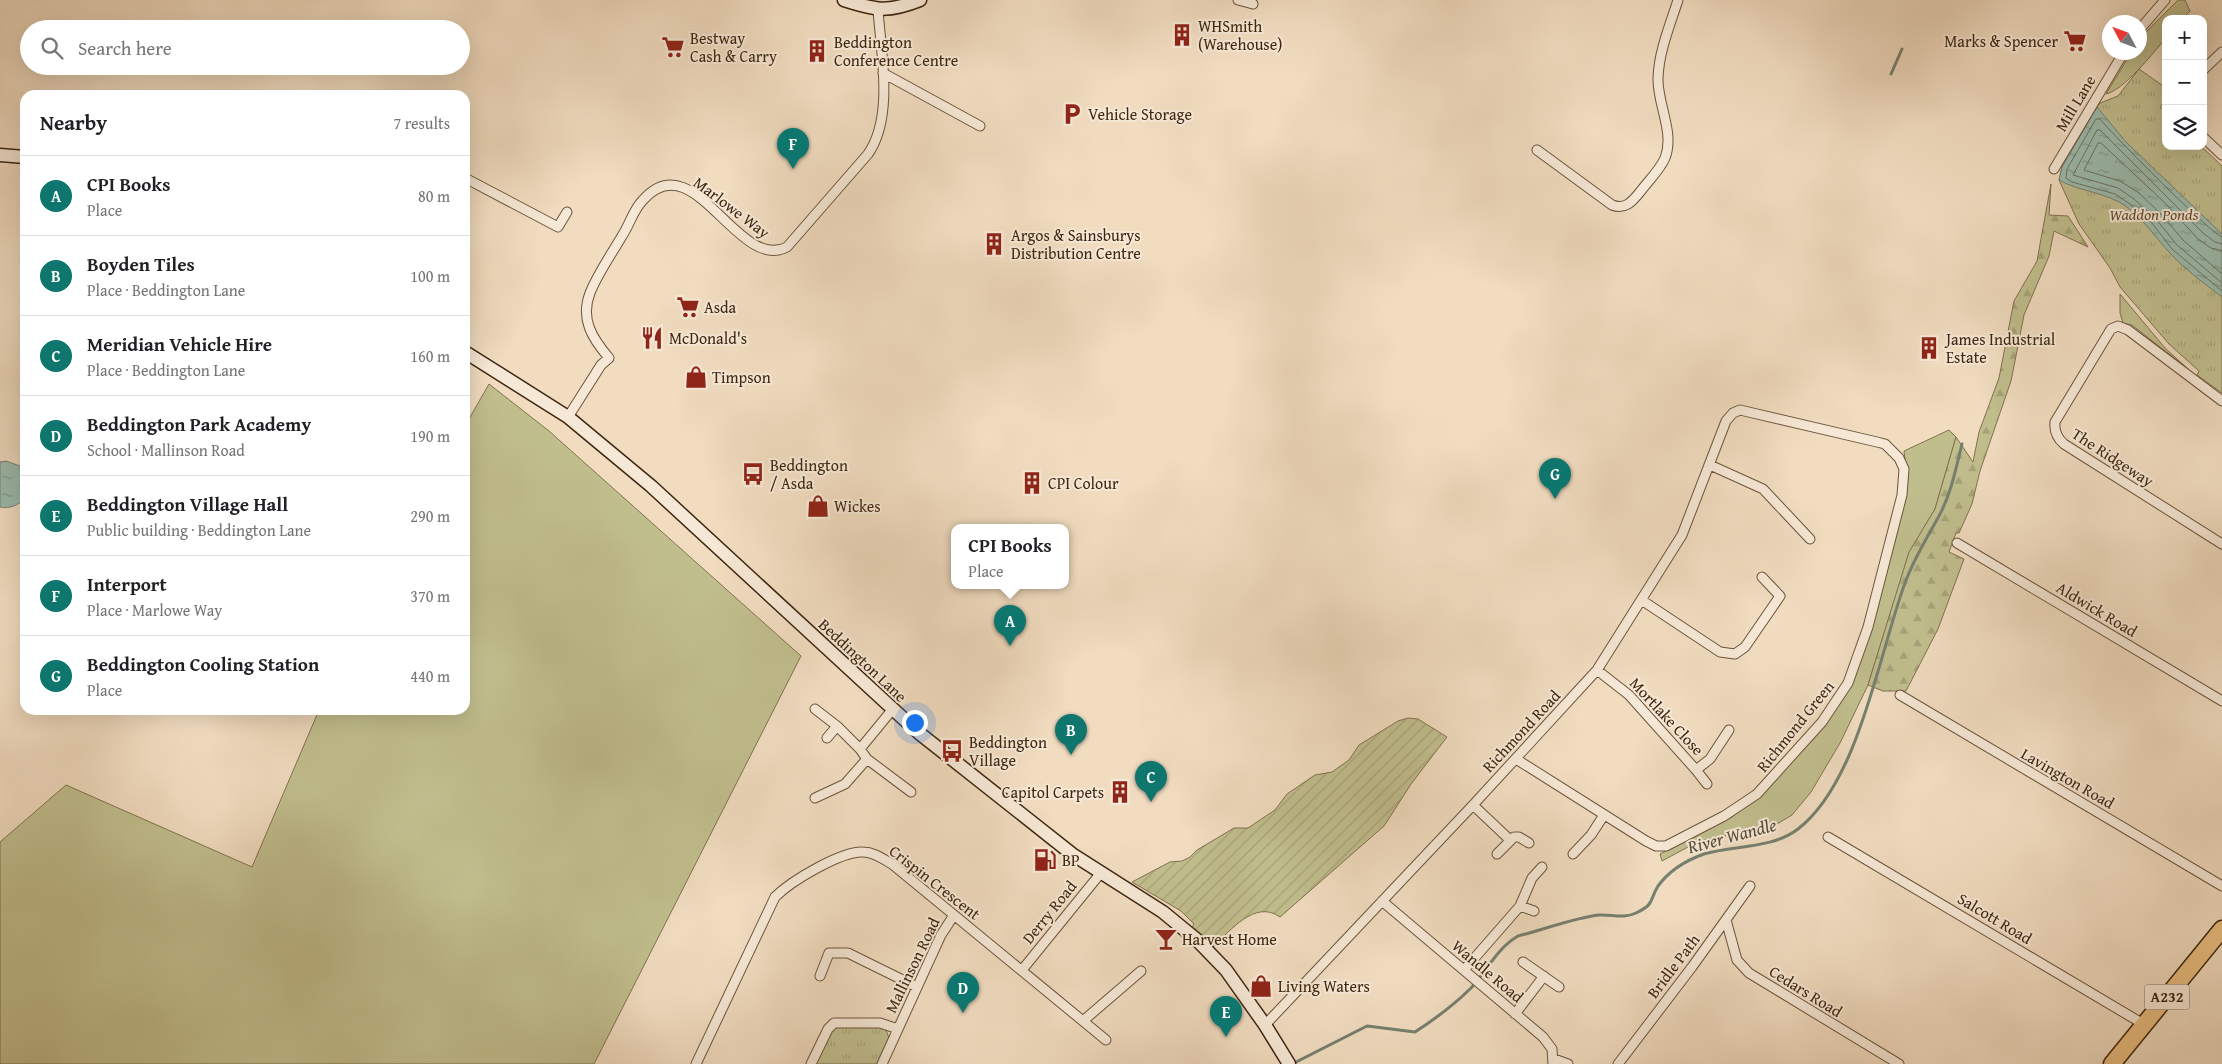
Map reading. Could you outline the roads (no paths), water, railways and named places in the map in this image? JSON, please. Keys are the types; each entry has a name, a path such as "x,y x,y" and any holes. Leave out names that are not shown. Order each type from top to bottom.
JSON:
{"highway":[{"name":"A232","path":"2112,1064 2219,938"}],"main road":[{"path":"844,0 878,10 904,6 920,0"},
{"path":"0,155 20,157"},
{"name":"Beddington Lane","path":"470,355 568,416 682,514 892,710 1039,828 1100,874 1163,912 1197,940 1226,970 1288,1061"}],"street":[{"path":"1238,0 1253,4"},
{"path":"1537,150 1612,205 1624,206 1632,202 1662,164 1667,151 1667,132 1658,79 1660,58 1678,0"},
{"path":"2147,21 2165,0"},
{"name":"Marlowe Way","path":"568,416 595,374 609,358 589,331 586,321 587,301 600,273 643,199 662,186 689,189 760,249 767,252 779,251 787,248 868,154 878,139 882,121 883,73 878,10"},
{"path":"2207,66 2222,52"},
{"name":"Mill Lane","path":"2054,169 2119,60"},
{"path":"883,73 980,126"},
{"path":"2207,141 2222,155"},
{"path":"470,181 558,227 567,212"},
{"name":"The Ridgeway","path":"2222,400 2128,330 2118,326 2111,329 2055,422 2055,427 2058,438 2064,444 2222,544"},
{"name":"Richmond Green","path":"1516,759 1646,841 1662,847 1737,809 1763,789 1833,708 1848,683 1864,643 1902,495 1904,469 1899,458 1885,444 1740,410 1733,413"},
{"name":"Richmond Road","path":"1265,1025 1473,805 1597,670 1643,600 1682,535 1726,421 1733,413"},
{"path":"1710,465 1763,489 1810,540"},
{"name":"Aldwick Road","path":"1957,543 2222,701"},
{"path":"1643,600 1720,652 1735,654 1745,647 1780,596 1762,576"},
{"name":"Mortlake Close","path":"1597,670 1629,695 1696,770 1710,759 1729,730"},
{"name":"Lavington Road","path":"1900,695 2222,886"},
{"path":"815,709 837,726 860,749 867,759 911,792"},
{"path":"860,749 892,710"},
{"path":"827,738 837,726"},
{"path":"815,798 845,784 867,759"},
{"path":"1696,770 1707,784"},
{"path":"1473,805 1510,840"},
{"path":"1573,854 1591,835 1604,815"},
{"path":"1497,854 1510,840 1519,837 1529,844"},
{"name":"Salcott Road","path":"1828,837 2145,1025"},
{"name":"Crispin Crescent","path":"696,1064 770,904 786,887 833,861 853,853 864,852 881,857 892,864 1106,1040"},
{"path":"1467,972 1520,906 1532,878 1542,867"},
{"name":"Derry Road","path":"1022,970 1100,874"},
{"name":"Bridle Path","path":"1618,1064 1750,886"},
{"name":"Wandle Road","path":"1382,901 1550,1044 1553,1061 1568,1064"},
{"path":"1520,906 1534,911"},
{"name":"Mallinson Road","path":"882,1064 941,935 954,915"},
{"name":"Cedars Road","path":"1726,920 1737,960 1749,973 1899,1064"},
{"path":"820,976 829,954 848,953 917,987"},
{"path":"1523,962 1559,987"},
{"path":"1083,1021 1141,971"},
{"path":"1515,1014 1544,976"},
{"name":"Mallinson Road","path":"812,1064 828,1029 834,1023 880,1023 898,1029"}],"water":[{"name":"Waddon Ponds","path":"2097,107 2126,142 2222,234 2222,297 2181,264 2127,207 2111,198 2059,180 2062,167"},
{"path":"6,461 20,466 20,502 11,507 0,507 0,462"}],"waterway":[{"name":"River Wandle","path":"1891,74 1902,49"},
{"name":"River Wandle","path":"1294,1063 1367,1026 1415,1032 1444,1012 1465,994 1498,953 1518,936 1569,921 1599,915 1631,915 1646,907 1651,902 1662,881 1691,859 1716,851 1753,846 1777,840 1798,829 1819,808 1837,781 1852,749 1865,715 1905,583 1947,499 1962,444"}],"place":[{"name":"WHSmith (Warehouse)","path":"1182,35"},
{"name":"Marks & Spencer","path":"2075,41"},
{"name":"Bestway Cash & Carry","path":"673,47"},
{"name":"Beddington Conference Centre","path":"817,51"},
{"name":"Vehicle Storage","path":"1072,114"},
{"name":"Interport","path":"793,169"},
{"name":"Argos & Sainsburys Distribution Centre","path":"994,244"},
{"name":"Asda","path":"688,307"},
{"name":"McDonald's","path":"652,338"},
{"name":"James Industrial Estate","path":"1929,348"},
{"name":"Timpson","path":"696,377"},
{"name":"Beddington / Asda","path":"753,474"},
{"name":"CPI Colour","path":"1032,483"},
{"name":"Beddington Cooling Station","path":"1555,499"},
{"name":"Wickes","path":"818,506"},
{"name":"CPI Books","path":"1010,646"},
{"name":"Beddington Village","path":"952,751"},
{"name":"Boyden Tiles","path":"1071,755"},
{"name":"Capitol Carpets","path":"1120,792"},
{"name":"Meridian Vehicle Hire","path":"1151,802"},
{"name":"BP","path":"1045,860"},
{"name":"Harvest Home","path":"1166,939"},
{"name":"Living Waters","path":"1261,986"},
{"name":"Beddington Park Academy","path":"963,1013"},
{"name":"Beddington Village Hall","path":"1226,1037"}]}
